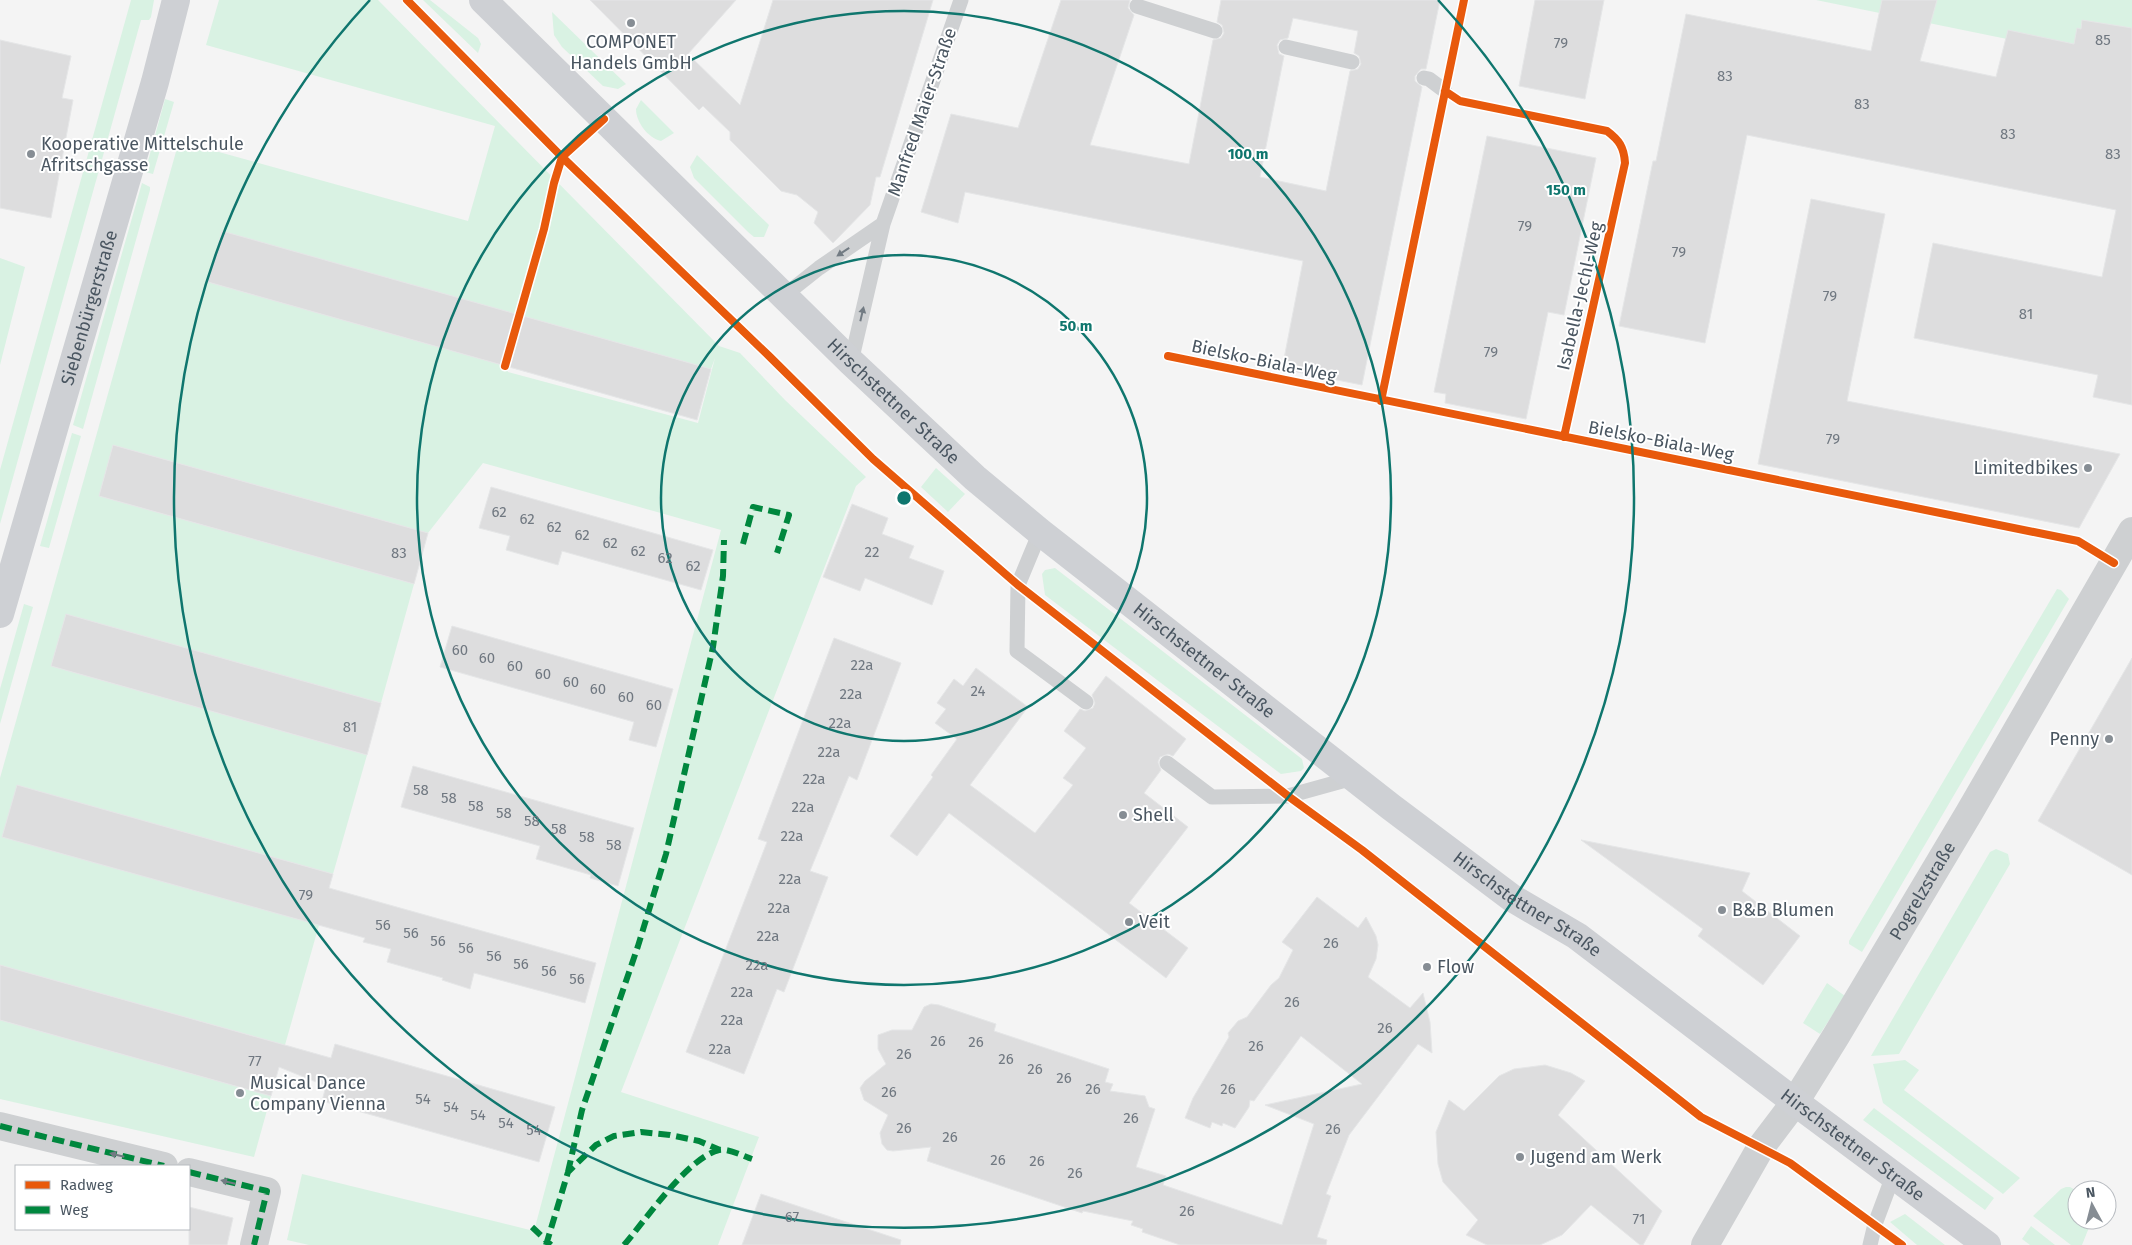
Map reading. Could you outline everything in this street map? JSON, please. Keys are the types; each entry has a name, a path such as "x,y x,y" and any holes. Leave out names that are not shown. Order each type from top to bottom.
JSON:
{"main road":[{"name":"Siebenbürgerstraße","path":"0,614 6,570 155,82 176,0"},
{"name":"Hirschstettner Straße","path":"484,0 851,362 975,478 1040,532 1353,778 1512,898 1577,936 1987,1245"}],"street":[{"name":"Pogrelzstraße","path":"1705,1245 1761,1147 1795,1102 1836,1036 1969,813 2132,531"},
{"path":"0,1126 160,1165"},
{"path":"190,1172 267,1191 254,1245"}],"lane":[{"name":"Manfred Maier-Straße","path":"851,362 883,224 961,0"},
{"path":"1137,6 1215,31"},
{"path":"1286,47 1352,62"},
{"path":"1424,78 1429,79 1445,90"},
{"path":"785,296 819,268 883,224"},
{"path":"1040,532 1018,585 1017,651 1086,702"},
{"path":"1167,763 1212,797 1288,796 1353,778"},
{"path":"1870,1245 1875,1224 1893,1176"}],"green space":[{"path":"131,0 154,0 151,17 149,20 141,20 0,524 0,470"},
{"path":"219,0 378,0 719,346 740,353 785,400 866,477 856,486 621,1092 759,1137 718,1245 309,1245 287,1240 302,1174 534,1231 721,530 483,463 428,533 113,445 99,496 414,584 381,703 66,615 51,666 367,755 333,874 166,827 319,925 285,1045 0,965 0,778 179,141 468,221 495,126 206,45","holes":["222,232 711,369 715,358 698,423 508,372 505,366 208,282"]},
{"path":"423,0 430,0 478,38 481,44 478,53"},
{"path":"1816,0 2132,0 2132,66 2100,58"},
{"path":"552,12 626,84 618,89 603,86 562,47 554,35"},
{"path":"165,99 174,102 153,174 145,172"},
{"path":"641,100 674,133 661,141 647,133 640,124 636,109"},
{"path":"697,155 769,225 764,237 754,237 748,232 694,178 690,167"},
{"path":"142,183 150,187 150,190 83,429 73,425"},
{"path":"0,258 25,267 0,365"},
{"path":"72,433 81,436 49,548 40,546"},
{"path":"936,468 965,494 948,512 921,487"},
{"path":"1055,568 1302,759 1304,768 1301,771 1281,774 1045,595 1042,574 1045,570"},
{"path":"2057,589 2061,590 2069,599 1862,952 1849,944 1849,941"},
{"path":"24,604 33,607 0,724 0,689"},
{"path":"1996,849 2008,854 2010,864 1899,1054 1871,1056 1990,852"},
{"path":"1827,983 1845,996 1820,1034 1803,1023"},
{"path":"0,1020 271,1096 254,1157 0,1099"},
{"path":"1905,1060 1919,1070 1904,1090 2020,1178 2003,1194 1883,1103 1873,1064"},
{"path":"1874,1108 1994,1198 1985,1210 1863,1120"},
{"path":"2067,1187 2067,1230 2088,1230 2082,1245 2071,1245 2033,1216 2061,1189"},
{"path":"1905,1214 1945,1245 1917,1245 1890,1222"},
{"path":"2031,1226 2055,1245 2030,1245 2022,1239"}],"building":[{"path":"590,0 736,0 688,54 740,105 773,0 933,0 880,177 876,177 870,205 833,243 814,223 818,212 797,195 781,191 730,140 730,132 703,106 699,110"},
{"path":"1061,0 1130,0 1128,8 1134,15 1090,145 1189,164 1213,40 1221,38 1224,33 1222,25 1217,22 1221,0 1440,0 1426,69 1421,69 1415,76 1415,81 1422,87 1362,385 1282,369 1303,261 965,192 958,223 921,212 951,114 1018,128","holes":["1293,18 1358,31 1354,53 1359,56 1361,64 1358,69 1350,71 1326,191 1260,177 1284,56 1279,54 1277,45 1280,40 1288,38"]},
{"path":"1535,0 1604,0 1585,99 1519,86"},
{"path":"1882,0 1937,0 1920,61 1996,77 2008,30 2074,44 2077,28 2081,29 2082,20 2132,28 2132,405 2093,397 2098,375 1914,338 1933,243 2102,277 2116,210 1747,135 1705,343 1619,326 1653,161 1656,161 1686,14 1871,51"},
{"name":"Kooperative Mittelschule Afritschgasse","path":"0,40 71,56 62,98 73,100 51,218 0,208"},
{"path":"1487,136 1596,158 1564,315 1548,312 1526,419 1445,403 1446,394 1434,392"},
{"path":"1811,199 1885,214 1847,401 2120,454 2079,528 1758,464"},
{"path":"222,231 711,369 697,420 208,282"},
{"path":"113,445 428,533 414,584 99,496"},
{"path":"491,487 713,550 701,590 562,551 558,565 506,550 510,536 479,528"},
{"path":"852,504 888,518 882,534 914,546 909,558 944,571 932,605 865,578 860,591 823,577"},
{"path":"66,614 381,703 367,755 51,666"},
{"path":"452,626 673,689 656,747 629,740 634,722 440,667"},
{"path":"834,638 901,663 857,780 849,776 810,871 828,877 784,992 777,989 744,1074 686,1052 767,842 758,839"},
{"name":"Penny","path":"2132,658 2132,875 2038,821"},
{"path":"976,668 1028,707 970,785 1035,833 1073,785 1063,778 1086,748 1064,731 1080,709 1085,711 1093,708 1095,703 1092,695 1106,676 1186,739 1173,756 1168,754 1160,757 1158,762 1161,770 1144,793 1188,827 1129,903 1188,948 1166,978 949,813 917,856 890,836 933,777 931,775 957,739 935,723 946,709 937,703 954,679 963,686"},
{"path":"413,766 634,828 618,886 590,878 591,875 536,859 540,846 401,807"},
{"path":"17,785 333,874 329,888 596,963 585,1003 474,973 470,989 442,980 443,978 387,962 391,949 363,942 365,938 2,837"},
{"name":"B&B Blumen","path":"1581,840 1750,873 1742,891 1800,936 1763,985 1698,936 1703,929"},
{"path":"1317,897 1358,928 1366,917 1376,936 1378,945 1376,959 1368,977 1410,1008 1423,993 1430,1022 1432,1053 1418,1044 1349,1135 1326,1194 1331,1196 1317,1237 1327,1240 1326,1245 1180,1245 1142,1232 1143,1229 1131,1225 1133,1221 1083,1211 1082,1213 927,1161 931,1147 893,1151 887,1150 882,1144 880,1133 888,1115 864,1100 860,1088 865,1081 886,1064 878,1049 878,1035 892,1030 912,1030 924,1007 931,1004 939,1005 996,1024 994,1031 1109,1069 1105,1082 1113,1084 1110,1091 1145,1096 1149,1107 1155,1109 1136,1167 1166,1176 1163,1185 1282,1225 1314,1124 1265,1105 1362,1084 1301,1036 1254,1101 1250,1100 1249,1107 1235,1128 1223,1123 1222,1126 1212,1122 1210,1128 1185,1118 1193,1098 1229,1037 1228,1033 1238,1021 1247,1017 1271,985 1279,978 1293,950 1282,942"},
{"path":"0,965 331,1058 335,1044 555,1107 539,1162 322,1101 326,1086 279,1067 271,1096 0,1020"},
{"name":"Jugend am Werk","path":"1545,1065 1571,1073 1585,1081 1558,1115 1662,1211 1643,1245 1640,1245 1591,1205 1562,1235 1540,1245 1487,1245 1466,1235 1478,1220 1443,1182 1438,1164 1436,1132 1449,1100 1464,1111 1499,1076 1514,1069"},
{"path":"761,1194 901,1240 900,1245 742,1245"},
{"path":"190,1207 233,1218 227,1245 189,1245"}],"marked path":[{"path":"743,544 753,507 789,515 777,553"},
{"path":"568,1172 582,1110 638,946 666,854 713,647 723,576 724,540"},
{"path":"0,1126 160,1165"},
{"path":"546,1245 568,1172 596,1145 614,1136 641,1132 699,1141 720,1150"},
{"path":"624,1245 680,1177 707,1155 723,1150 752,1159"},
{"path":"190,1172 267,1191 254,1245"},
{"path":"532,1227 551,1245"}],"cycle path":[{"path":"407,0 562,157 873,459 1018,585 1288,796 1362,850 1701,1117 1790,1163 1902,1245"},
{"path":"1381,401 1464,0"},
{"name":"Isabella-Jechl-Weg","path":"1445,91 1460,101 1607,131 1618,141 1622,148 1625,163 1564,437"},
{"path":"505,366 544,229 562,157 604,119"},
{"name":"Bielsko-Biala-Weg","path":"1168,356 2078,541 2114,563"}],"place":[{"name":"COMPONET Handels GmbH","path":"631,23"},
{"name":"Kooperative Mittelschule Afritschgasse","path":"31,154"},
{"name":"Limitedbikes","path":"2088,468"},
{"name":"Penny","path":"2109,739"},
{"name":"Shell","path":"1123,815"},
{"name":"B&B Blumen","path":"1722,910"},
{"name":"Veit","path":"1129,922"},
{"name":"Flow","path":"1427,967"},
{"name":"Musical Dance Company Vienna","path":"240,1093"},
{"name":"Jugend am Werk","path":"1520,1157"}]}
